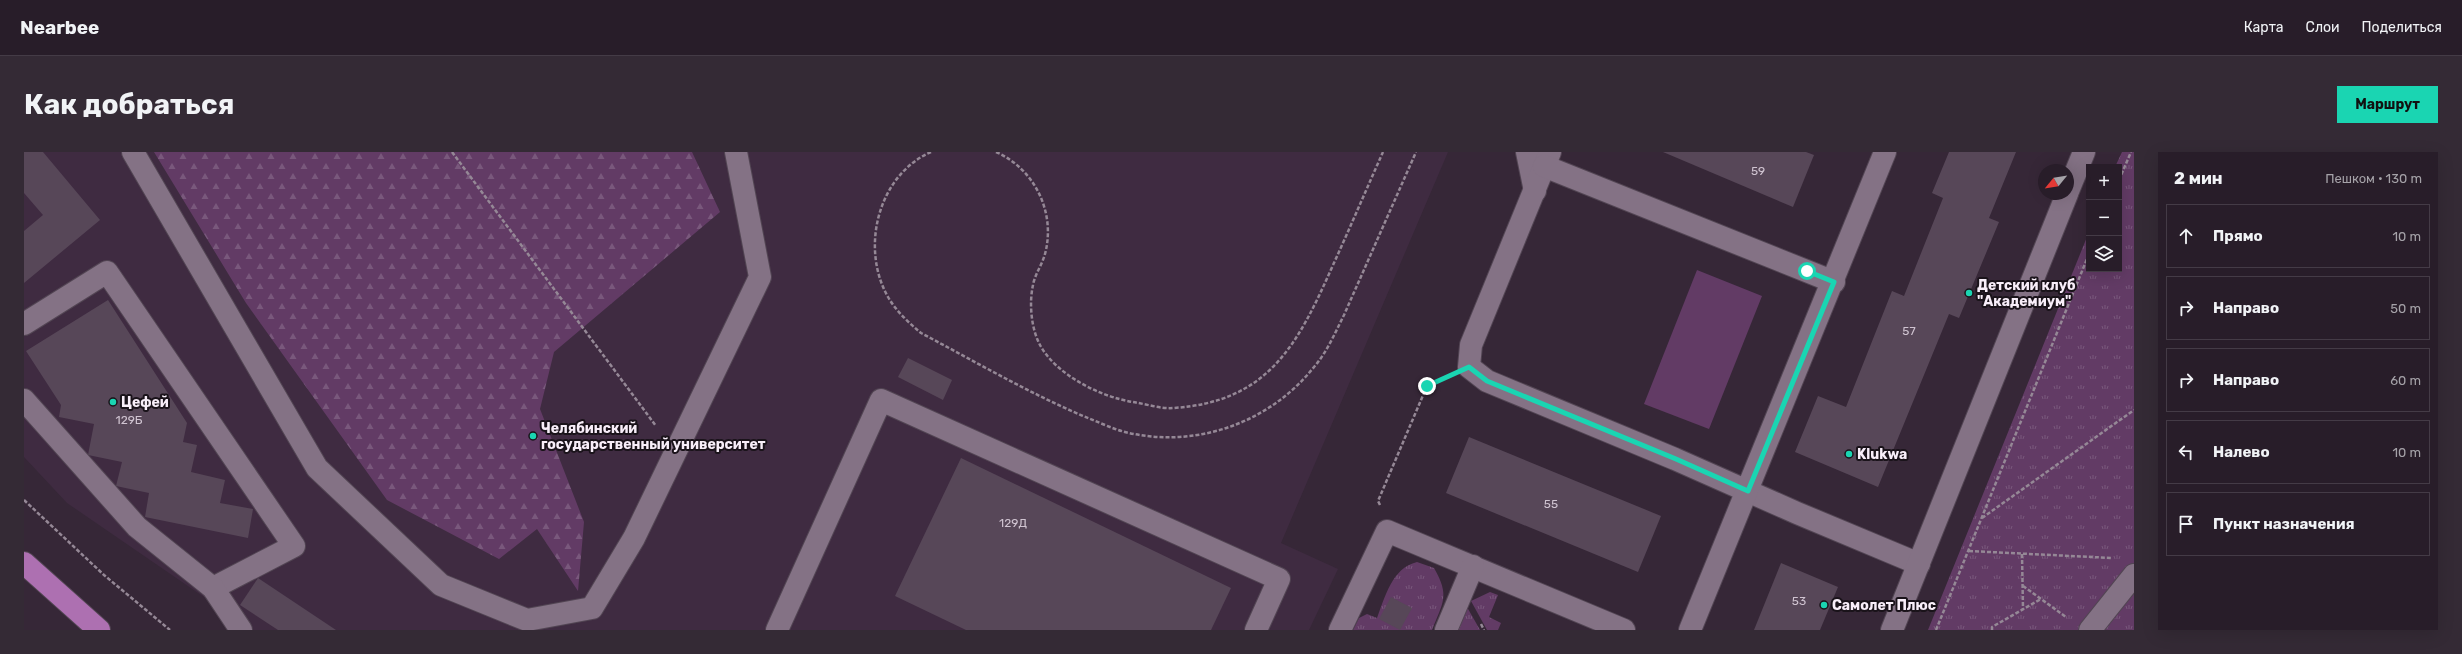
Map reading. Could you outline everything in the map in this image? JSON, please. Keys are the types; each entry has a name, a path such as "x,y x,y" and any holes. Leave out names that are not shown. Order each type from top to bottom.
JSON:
{"main road":[{"path":"24,564 99,630"}],"street":[{"path":"133,152 317,468 441,585 527,620 592,608 634,538 760,277 736,152"},
{"path":"1527,152 1535,191"},
{"path":"1690,630 1834,282 1886,152"},
{"path":"2074,176 2084,152"},
{"path":"1834,282 1547,159 1471,345 1469,367 1487,381 1676,459 1797,513 1919,564"},
{"path":"1892,630 2065,200"},
{"path":"24,324 107,272 294,546 213,588"},
{"path":"24,400 137,527 213,588 240,630"},
{"path":"777,630 881,400 1279,579 1256,630"},
{"path":"1340,630 1387,531 1624,630"},
{"path":"1446,630 1473,566"},
{"path":"2081,626 2134,575"}],"path":[{"path":"452,152 675,453"},
{"path":"931,152 910,165 886,195 879,214 874,242 879,269 888,297 905,319 921,333 1061,406 1133,434 1172,438 1206,433 1243,423 1288,394 1314,367 1332,340 1344,315 1416,152"},
{"path":"996,152 1009,157 1027,174 1037,187 1044,205 1048,232 1045,254 1033,284 1032,305 1033,325 1040,345 1054,364 1072,379 1121,400 1172,408 1216,400 1248,387 1274,368 1302,332 1383,152"},
{"path":"2122,173 2131,152"},
{"path":"1936,630 2086,261"},
{"path":"1387,531 1378,501 1427,386 1469,367"},
{"path":"1981,518 2134,410"},
{"path":"24,500 104,575 170,630"},
{"path":"1969,551 2118,558"},
{"path":"2022,554 2023,609"},
{"path":"2022,586 2081,626"},
{"path":"1992,630 1992,627 2041,598"}],"shaded area":[{"name":"Челябинский государственный университет","path":"24,152 1448,152 1281,543 1338,569 1309,630 252,630 67,503 24,457"}],"green space":[{"path":"154,152 692,152 720,212 554,352 540,409 584,522 578,591 537,529 499,559 387,500 246,303"},
{"path":"2122,152 2134,152 2134,630 1928,630 2086,239 2086,272 2122,272 2122,164 2116,164"},
{"path":"1697,270 1762,296 1709,429 1644,404"},
{"path":"1417,562 1434,568 1442,586 1442,605 1432,630 1353,630 1359,618 1367,614 1377,618 1395,577 1408,565"},
{"path":"1490,592 1498,595 1489,617 1501,623 1498,630 1487,630 1471,601"},
{"path":"1467,607 1480,630 1458,630"}],"building":[{"path":"24,152 43,152 100,220 24,283 24,231 43,215 24,193"},
{"path":"1663,152 1806,152 1814,155 1793,207"},
{"path":"1949,152 2016,152 1989,218 1999,222 1959,318 1949,314 1878,487 1795,452 1818,396 1846,407 1892,291 1904,296 1943,198 1932,193"},
{"path":"108,300 187,423 183,442 197,445 191,472 225,480 220,503 253,509 248,538 145,517 149,493 116,486 122,462 88,455 94,424 59,417 61,405 26,351"},
{"path":"908,358 952,380 943,400 898,377"},
{"path":"1469,437 1661,516 1638,572 1446,493"},
{"path":"961,458 1231,588 1211,630 966,630 895,596"},
{"path":"1781,563 1838,587 1820,630 1754,630"},
{"path":"258,578 336,630 278,630 240,605"},
{"path":"1391,597 1412,608 1400,630 1379,619"}],"place":[{"name":"Детский клуб \"Академиум\"","path":"1969,293"},
{"name":"Цефей","path":"113,402"},
{"name":"Челябинский государственный университет","path":"533,436"},
{"name":"Klukwa","path":"1849,454"},
{"name":"Самолет Плюс","path":"1824,605"}],"route":[{"path":"1427,386 1469,367 1487,381 1676,459 1748,491 1834,282 1807,271"}]}
